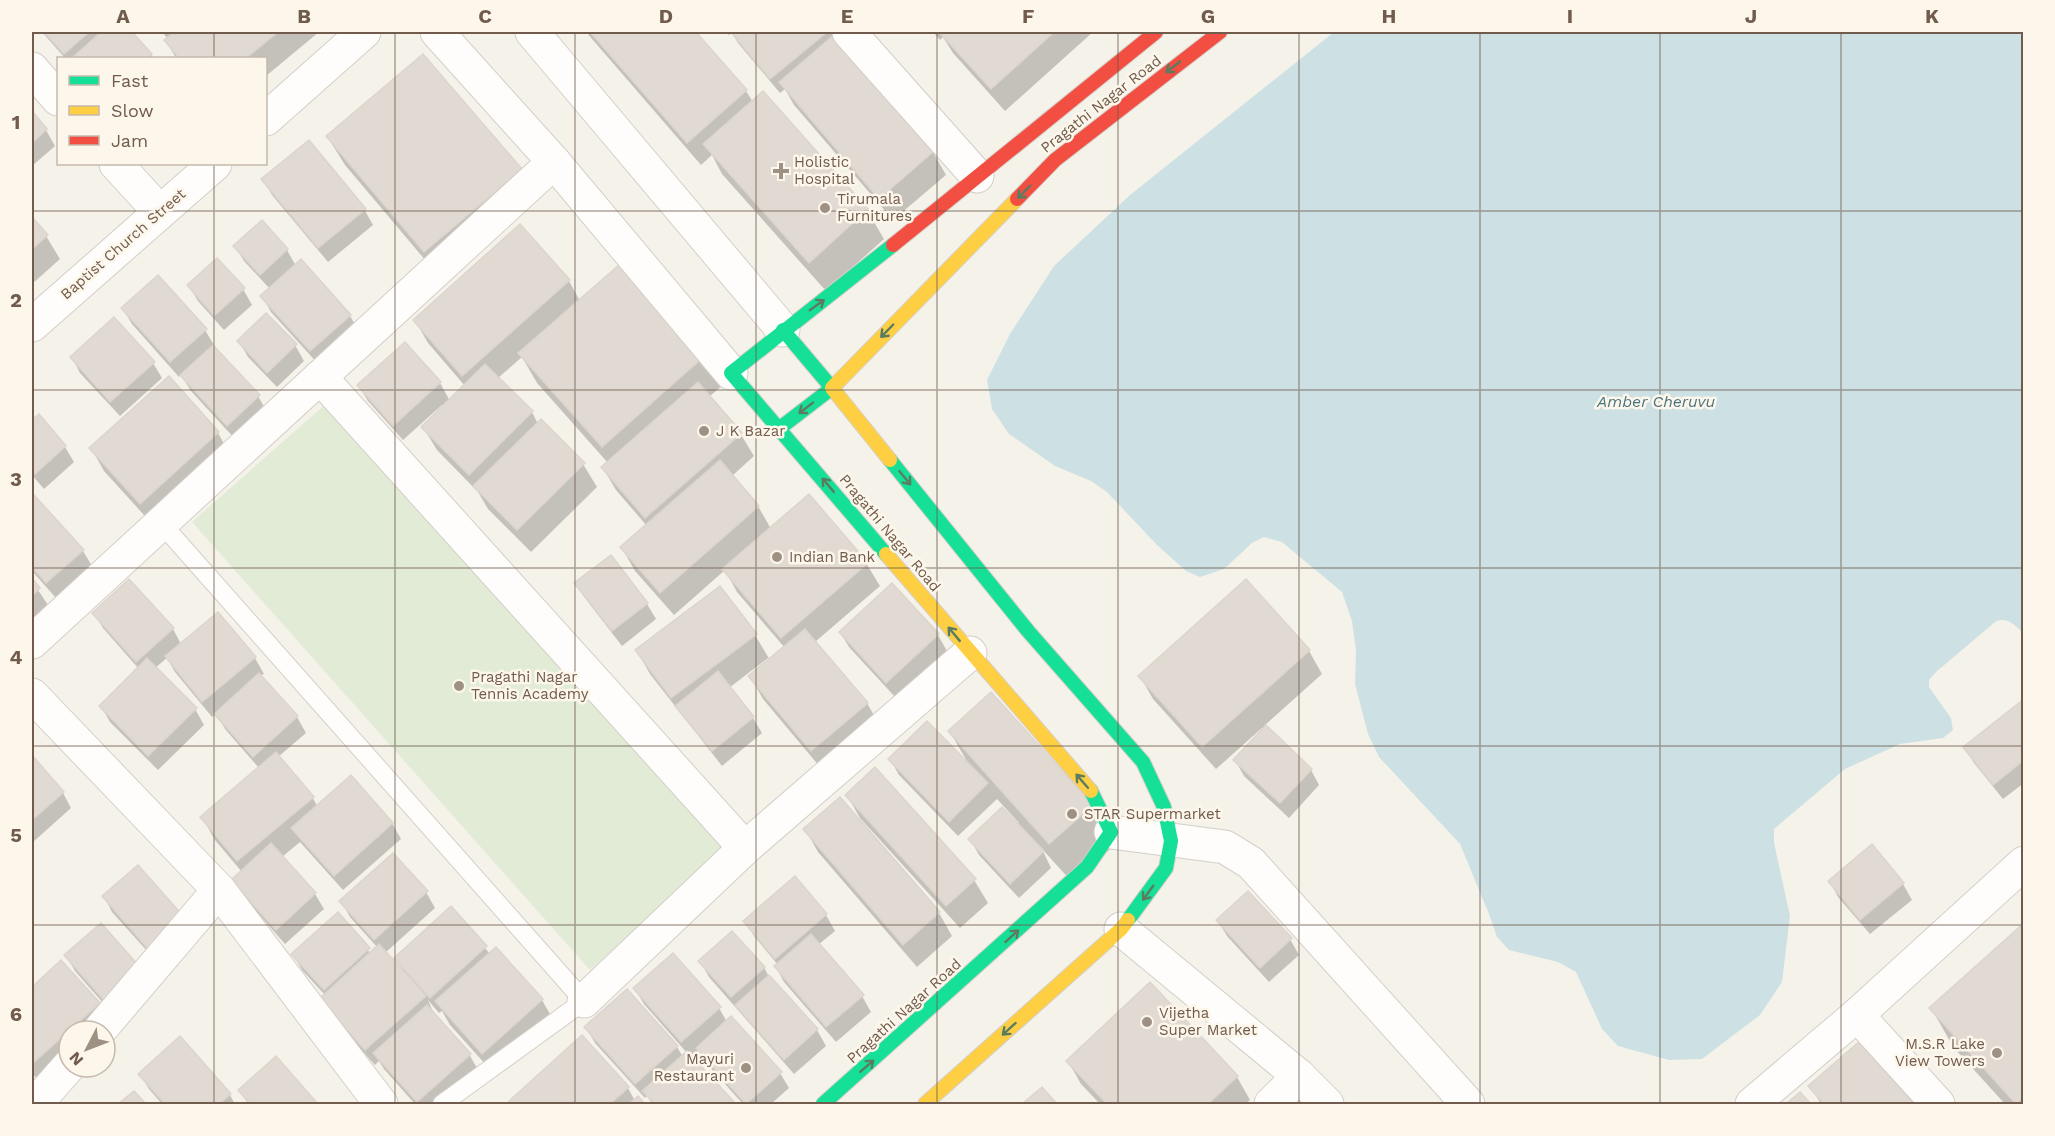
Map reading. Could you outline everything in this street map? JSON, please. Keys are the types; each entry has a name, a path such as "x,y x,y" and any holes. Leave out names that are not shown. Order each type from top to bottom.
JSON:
{"main road":[{"name":"Pragathi Nagar Road","path":"823,1104 1088,867 1111,832 1093,794 731,373 1156,32"},
{"name":"Pragathi Nagar Road","path":"780,428 832,388 1055,160 1220,32"},
{"path":"783,330 1028,632 1143,762 1164,807 1171,841 1166,868 1121,929 925,1104"}],"street":[{"path":"267,117 364,32"},
{"path":"437,32 554,162 731,373"},
{"path":"532,32 783,330"},
{"path":"849,32 977,177"},
{"path":"32,69 57,98"},
{"path":"32,642 554,162"},
{"path":"117,165 160,212"},
{"name":"Baptist Church Street","path":"32,325 214,165"},
{"path":"320,377 745,848"},
{"path":"584,1001 745,848 970,653"},
{"path":"32,695 219,890 381,1104"},
{"path":"1111,832 1225,847 1251,863 1468,1104"},
{"path":"1752,1104 1857,1015 2024,863"},
{"path":"109,1019 219,890"},
{"path":"1121,929 1299,1076 1327,1104"},
{"path":"1857,1015 1938,1104"},
{"path":"1271,1104 1299,1076"},
{"path":"35,1099 57,1078"}],"lane":[{"path":"161,523 584,1001 442,1104"}],"green space":[{"name":"Pragathi Nagar Tennis Academy","path":"328,402 726,849 590,970 192,522"}],"water":[{"name":"Amber Cheruvu","path":"1334,32 2023,32 2023,633 2007,621 1995,622 1929,680 1929,687 1951,718 1953,730 1943,738 1900,744 1845,769 1774,829 1774,843 1790,916 1782,982 1760,1015 1702,1059 1669,1060 1618,1046 1602,1029 1576,972 1558,962 1509,950 1497,937 1460,844 1379,757 1368,734 1355,684 1356,651 1352,621 1342,592 1282,542 1264,537 1252,543 1224,569 1200,577 1186,571 1157,545 1107,492 1091,481 1055,466 1009,434 992,409 987,380 1010,334 1054,266 1130,195"}],"building":[{"path":"44,32 89,32 64,54"},
{"path":"101,32 132,32 152,54 148,57 73,57"},
{"path":"174,32 278,32 247,57 178,57 164,40"},
{"path":"590,32 696,32 747,90 687,143"},
{"path":"731,32 827,32 770,79"},
{"path":"939,32 1054,32 991,89"},
{"path":"835,34 934,151 879,199 779,82"},
{"path":"423,54 522,169 424,252 326,136"},
{"path":"763,91 868,209 809,263 703,144"},
{"path":"32,111 47,129 32,143"},
{"path":"309,140 366,209 318,248 261,179"},
{"path":"32,217 48,235 32,249"},
{"path":"262,220 288,249 260,275 233,246"},
{"path":"520,224 570,280 462,376 413,320"},
{"path":"217,258 245,288 214,316 187,285"},
{"path":"627,258 709,352 602,447 518,353"},
{"path":"301,259 351,315 310,351 260,296"},
{"path":"158,275 207,329 170,362 121,308"},
{"path":"266,313 297,344 267,373 237,341"},
{"path":"114,317 155,362 110,402 70,357"},
{"path":"405,342 441,382 393,426 357,385"},
{"path":"213,345 260,395 227,426 180,375"},
{"path":"485,364 533,411 469,475 421,427"},
{"path":"169,376 219,432 140,504 89,448"},
{"path":"698,382 742,433 645,518 601,467"},
{"path":"39,414 66,446 35,474 32,471 32,420"},
{"path":"541,419 585,463 517,530 473,486"},
{"path":"720,460 759,506 660,593 620,547"},
{"path":"809,494 868,563 781,638 722,569"},
{"path":"34,495 84,550 46,583 32,567 32,497"},
{"path":"611,555 648,603 612,631 574,583"},
{"path":"32,578 40,588 32,596"},
{"path":"129,579 174,628 136,662 92,613"},
{"path":"1246,579 1310,650 1202,747 1138,676"},
{"path":"892,583 939,634 886,683 839,632"},
{"path":"720,586 757,634 671,698 635,650"},
{"path":"218,612 256,657 202,702 165,656"},
{"path":"805,629 868,703 811,751 748,676"},
{"path":"147,658 197,708 148,756 99,706"},
{"path":"718,671 754,717 712,751 675,706"},
{"path":"259,673 298,716 253,757 214,714"},
{"path":"991,692 1093,805 1049,844 948,731"},
{"path":"2024,699 2024,760 1993,785 1963,747"},
{"path":"927,721 988,783 949,822 888,759"},
{"path":"1266,725 1312,769 1280,803 1233,760"},
{"path":"276,752 314,797 237,861 200,817"},
{"path":"32,755 64,792 32,820"},
{"path":"875,767 976,879 946,906 845,795"},
{"path":"351,775 393,823 334,876 291,828"},
{"path":"840,797 940,912 903,945 803,829"},
{"path":"1002,807 1044,851 1010,884 968,839"},
{"path":"271,843 316,893 276,930 231,880"},
{"path":"1872,844 1904,883 1860,920 1828,881"},
{"path":"393,853 428,891 374,940 339,901"},
{"path":"138,865 184,917 148,949 102,896"},
{"path":"795,876 827,914 775,959 743,921"},
{"path":"1248,891 1292,938 1260,968 1216,920"},
{"path":"451,906 487,946 430,998 394,958"},
{"path":"338,912 370,948 324,990 291,954"},
{"path":"101,923 146,974 109,1006 64,955"},
{"name":"M.S.R Lake View Towers","path":"2024,923 2024,1097 2016,1104 1929,1008"},
{"path":"732,931 765,967 731,997 698,961"},
{"path":"811,934 864,995 826,1027 774,966"},
{"path":"379,944 426,996 365,1050 319,999"},
{"path":"496,947 543,999 482,1054 435,1001"},
{"path":"673,953 721,1007 681,1042 633,988"},
{"path":"61,960 100,1003 82,1019 57,1019 57,1042 32,1064 32,987"},
{"path":"769,975 818,1029 784,1060 735,1005"},
{"name":"Vijetha Super Market","path":"1150,982 1238,1076 1208,1104 1107,1104 1066,1061"},
{"path":"627,989 678,1046 635,1084 584,1027"},
{"path":"427,1005 471,1054 417,1102 373,1053"},
{"path":"731,1016 782,1072 746,1104 696,1048"},
{"path":"582,1035 629,1087 610,1104 512,1104 509,1101"},
{"path":"180,1036 231,1094 219,1104 165,1104 138,1074"},
{"path":"1860,1041 1914,1104 1824,1104 1808,1086"},
{"path":"687,1051 736,1104 655,1104 642,1091"},
{"path":"276,1056 318,1104 250,1104 238,1090"},
{"path":"1042,1087 1057,1104 1022,1104"},
{"path":"134,1091 146,1104 118,1104"},
{"path":"1800,1092 1811,1104 1786,1104"},
{"path":"638,1096 645,1104 629,1104"}],"traffic: fast":[{"path":"886,554 731,373 893,245"},
{"path":"780,428 832,388 783,330"},
{"path":"890,460 1028,631 1143,762 1164,807 1171,841 1166,868 1128,920"},
{"path":"823,1104 1087,867 1111,832 1091,791"}],"traffic: slow":[{"path":"890,460 832,388 1017,199"},
{"path":"886,554 1091,791"},
{"path":"925,1104 1121,929 1128,920"}],"traffic: jam":[{"path":"893,245 1156,32"},
{"path":"1017,199 1055,160 1220,32"}],"place":[{"name":"Holistic Hospital","path":"781,171"},
{"name":"Tirumala Furnitures","path":"825,208"},
{"name":"J K Bazar","path":"704,431"},
{"name":"Indian Bank","path":"777,557"},
{"name":"Pragathi Nagar Tennis Academy","path":"459,686"},
{"name":"STAR Supermarket","path":"1072,814"},
{"name":"Vijetha Super Market","path":"1147,1022"},
{"name":"M.S.R Lake View Towers","path":"1997,1053"},
{"name":"Mayuri Restaurant","path":"746,1068"}]}
